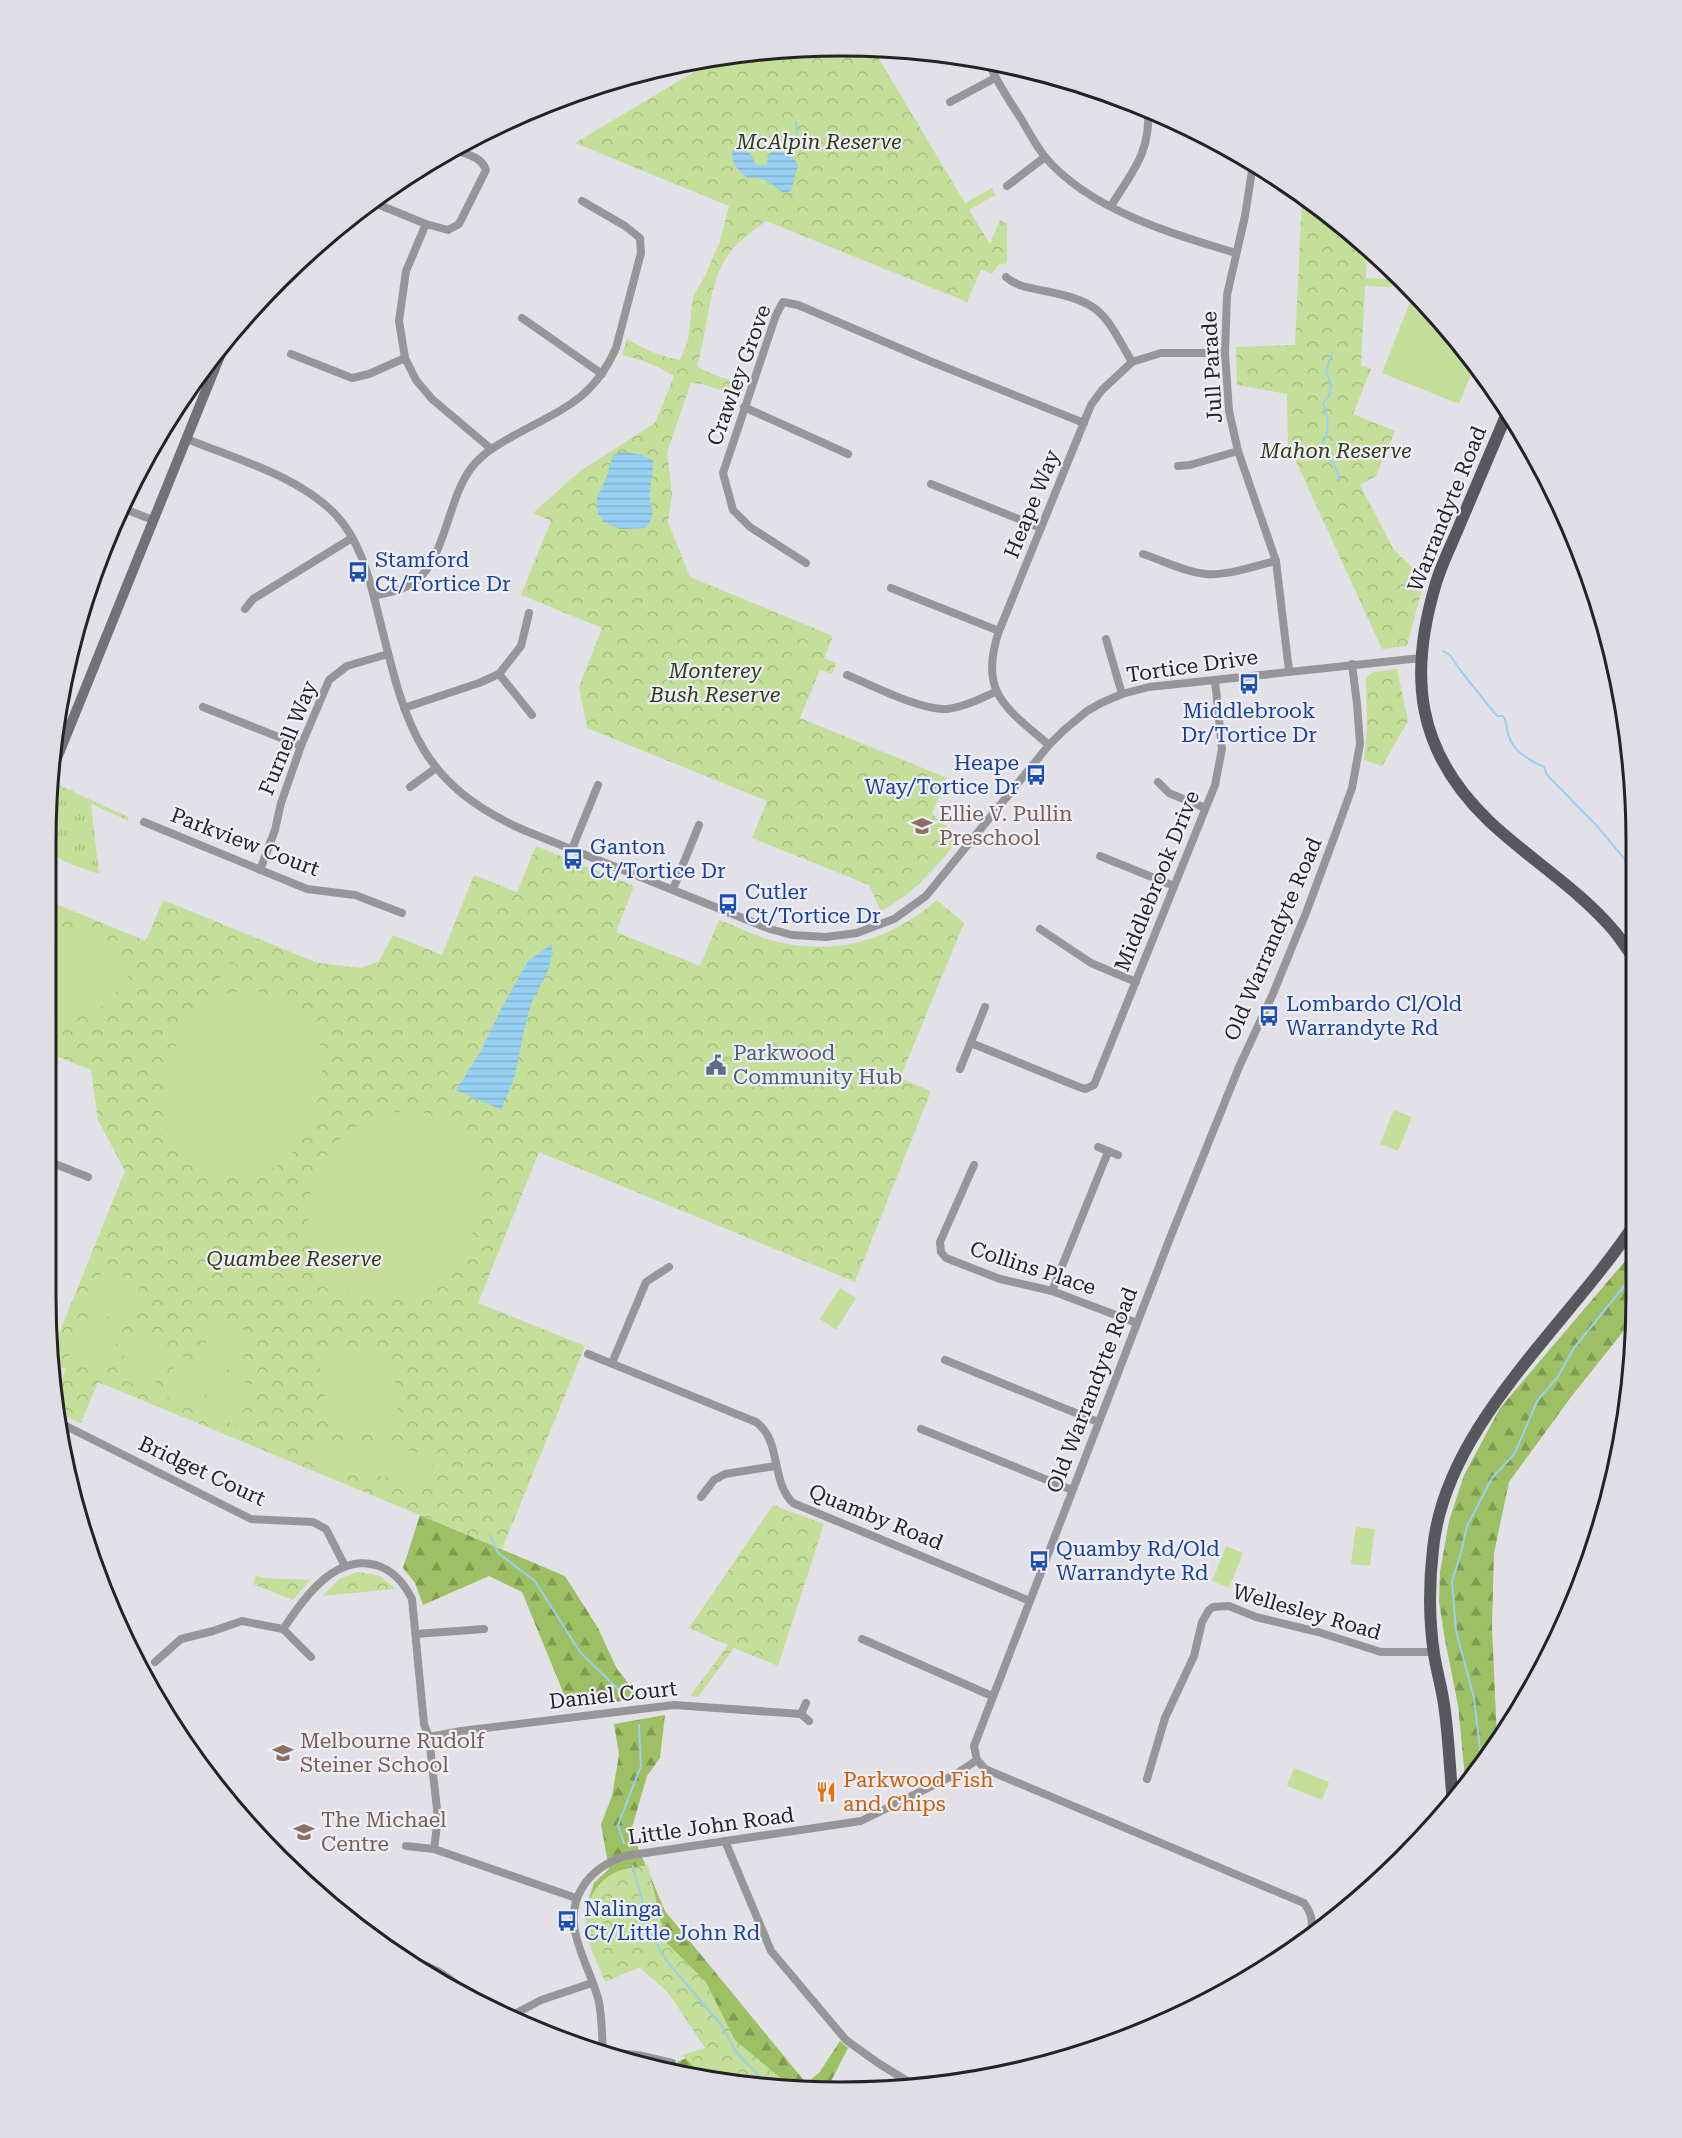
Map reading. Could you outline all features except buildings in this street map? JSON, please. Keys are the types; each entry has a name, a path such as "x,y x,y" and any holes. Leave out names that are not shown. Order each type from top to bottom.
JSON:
{"main road":[{"path":"62,739 187,439 212,372"},
{"name":"Warrandyte Road","path":"1504,421 1437,581 1425,624 1421,658 1421,688 1430,731 1444,766 1463,794 1497,828 1577,894 1614,931 1626,947"},
{"path":"1452,1790 1445,1711 1434,1652 1431,1587 1434,1539 1445,1495 1458,1463 1478,1426 1514,1378 1607,1265 1626,1237"}],"street":[{"path":"992,71 1045,157 1072,182 1111,206 1142,221 1185,238 1236,253"},
{"path":"950,102 995,78"},
{"path":"1111,206 1143,153 1148,135 1148,118"},
{"path":"381,205 426,224 448,230 459,224 486,170 479,159 463,153"},
{"path":"1007,186 1045,157"},
{"name":"Jull Parade","path":"1252,172 1245,216 1227,295 1225,353 1228,411 1238,451 1276,561 1290,671"},
{"path":"374,596 405,588 425,572 432,560 462,484 471,467 490,448 577,400 592,388 602,374 615,348 640,253 640,238 626,226 582,201"},
{"path":"426,224 406,271 399,321 405,358 416,380 432,399 490,448"},
{"path":"1006,277 1023,287 1078,298 1095,307 1107,318 1132,362"},
{"name":"Crawley Grove","path":"806,563 750,527 733,510 723,473 744,406 776,315 783,302 798,305 1084,423"},
{"path":"522,318 602,374"},
{"name":"Heape Way","path":"995,692 991,666 999,631 1084,423 1102,390 1132,362 1161,353 1225,353"},
{"path":"291,354 352,378 369,374 405,358"},
{"path":"744,406 848,454"},
{"name":"Tortice Drive","path":"187,439 300,486 318,498 337,516 362,556 388,654 414,734 436,768 469,800 484,811 518,827 759,924 792,935 826,937 857,933 894,919 926,896 1048,745 1087,711 1122,694 1149,687 1421,658"},
{"path":"1178,466 1190,465 1238,451"},
{"path":"931,484 1041,528"},
{"path":"129,511 153,520"},
{"path":"245,609 253,599 352,538"},
{"path":"1143,554 1185,569 1208,574 1276,561"},
{"path":"891,588 999,631"},
{"path":"404,708 499,674 521,646 529,613"},
{"path":"1106,639 1122,694"},
{"name":"Furnell Way","path":"260,870 275,830 280,803 329,680 347,666 388,654"},
{"name":"Old Warrandyte Road","path":"977,1760 974,1746 992,1696 1239,1066 1272,996 1316,888 1352,788 1360,744 1352,664"},
{"path":"499,674 532,715"},
{"path":"847,675 924,706 935,708 946,709 965,705 995,692 1007,709 1048,745"},
{"name":"Middlebrook Drive","path":"971,1043 1079,1087 1090,1088 1096,1081 1215,784 1222,749 1215,680"},
{"path":"203,707 301,746"},
{"path":"410,788 436,768"},
{"path":"1158,782 1169,793 1205,808"},
{"path":"572,849 598,785"},
{"name":"Parkview Court","path":"144,822 307,889 355,894 402,913"},
{"path":"673,890 699,825"},
{"path":"1100,856 1174,886"},
{"path":"1040,929 1091,963 1136,982"},
{"path":"960,1069 985,1007"},
{"path":"1098,1147 1118,1155"},
{"path":"1052,1291 1108,1152"},
{"path":"56,1164 88,1177"},
{"name":"Collins Place","path":"974,1165 940,1242 941,1252 946,1258 1000,1279 1052,1291 1137,1323"},
{"path":"612,1363 646,1282 669,1267"},
{"name":"Quamby Road","path":"588,1353 756,1422 766,1431 770,1439 784,1495 793,1503 1030,1601"},
{"path":"945,1359 1098,1422"},
{"name":"Bridget Court","path":"67,1426 251,1519 312,1522 319,1525 326,1529 345,1566"},
{"path":"921,1429 1072,1490"},
{"path":"701,1497 714,1480 725,1474 775,1466"},
{"path":"283,1629 301,1604 328,1575 345,1566 362,1563 374,1565 384,1568 399,1579 412,1599 424,1724 429,1737 438,1818 434,1849"},
{"name":"Wellesley Road","path":"1147,1779 1165,1718 1194,1656 1202,1622 1213,1607 1229,1606 1256,1617 1318,1632 1381,1652 1434,1652"},
{"path":"155,1662 181,1639 242,1621 283,1629 311,1658"},
{"path":"416,1634 484,1629"},
{"path":"862,1639 992,1696"},
{"path":"806,1703 801,1714 809,1721"},
{"name":"Daniel Court","path":"429,1737 461,1731 674,1705 801,1714"},
{"path":"977,1760 985,1769 1001,1776 1304,1903 1311,1912 1313,1924"},
{"name":"Little John Road","path":"576,1898 585,1882 598,1868 625,1856 861,1821 956,1774 977,1760"},
{"path":"725,1841 771,1951 846,2040 905,2080"},
{"path":"406,1846 434,1849 576,1898 573,1918 577,1942 598,2000 602,2045"},
{"path":"518,2012 541,2000 592,1983"},
{"path":"633,2055 672,2063"}],"green space":[{"path":"790,57 878,57 965,203 992,188 995,195 969,210 990,244 1000,220 1007,223 1007,263 998,265 992,274 981,269 967,302 766,221 747,235 723,262 713,290 697,366 719,377 743,382 739,394 729,388 727,392 691,383 667,452 672,495 668,522 690,577 833,636 824,658 836,663 832,674 820,670 800,718 947,778 932,814 960,838 915,888 881,911 869,885 752,838 767,801 587,728 579,687 602,628 521,595 551,521 533,513 580,471 655,423 674,376 649,363 622,355 627,339 653,352 680,360 688,341 693,297 720,241 729,206 575,143 694,72 693,70 738,62"},
{"name":"Mahon Reserve","path":"1302,206 1367,257 1366,278 1389,279 1392,287 1365,286 1361,365 1371,369 1353,414 1395,431 1376,476 1360,485 1394,550 1420,575 1423,586 1407,646 1382,649 1288,444 1287,394 1237,385 1236,347 1295,345"},
{"path":"1410,301 1432,323 1472,374 1459,404 1382,373"},
{"path":"1397,669 1408,721 1382,766 1364,760 1367,729 1366,678 1373,672"},
{"path":"59,785 128,817 128,821 58,788"},
{"path":"58,788 91,803 99,874 73,865 56,855"},
{"name":"Quambee Reserve","path":"536,846 634,886 616,932 700,966 719,920 770,940 816,947 838,946 879,936 899,926 937,900 964,923 900,1078 931,1091 855,1282 539,1152 478,1303 585,1346 502,1549 98,1382 81,1423 65,1416 60,1383 66,1369 59,1366 57,1339 125,1171 98,1120 91,1070 56,1056 56,904 146,941 163,900 318,963 361,968 379,961 393,935 442,955 474,875 517,892"},
{"path":"56,928 72,930 121,952 128,977 105,1006 64,1014 56,1011"},
{"path":"236,963 240,987 222,990 218,966"},
{"path":"241,991 276,997 297,1008 306,1016 318,1036 322,1069 316,1106 301,1140 291,1154 270,1170 256,1175 240,1176 210,1170 186,1155 175,1142 168,1128 164,1113 164,1096 170,1063 176,1046 194,1013 210,999"},
{"path":"408,1110 443,1121 463,1135 474,1147 482,1175 482,1200 476,1226 464,1249 448,1270 428,1286 405,1296 380,1299 352,1293 332,1279 318,1260 310,1237 309,1212 313,1186 323,1162 345,1134 370,1120"},
{"path":"1394,1110 1412,1117 1398,1151 1380,1144"},
{"path":"1626,1260 1625,1329 1571,1397 1509,1482 1494,1553 1492,1626 1497,1729 1465,1774 1458,1705 1439,1602 1440,1572 1449,1521 1464,1475 1500,1408"},
{"path":"103,1269 141,1284 125,1324 87,1308"},
{"path":"840,1288 856,1298 836,1330 820,1319"},
{"path":"85,1318 121,1333 105,1372 69,1357"},
{"path":"217,1318 253,1334 237,1373 200,1358"},
{"path":"132,1336 168,1351 152,1391 116,1377"},
{"path":"391,1347 400,1425 329,1429 318,1354"},
{"path":"179,1355 215,1369 199,1410 163,1396"},
{"path":"218,1370 253,1385 237,1426 201,1411"},
{"path":"320,1438 424,1453 433,1460 429,1484 316,1466"},
{"path":"773,1505 824,1524 778,1666 734,1648 698,1697 690,1696 728,1645 689,1628"},
{"path":"420,1515 565,1576 598,1628 617,1669 640,1698 570,1709 522,1592 489,1576 423,1605 415,1583 403,1568"},
{"path":"1356,1527 1375,1529 1370,1566 1351,1564"},
{"path":"1226,1546 1243,1553 1229,1588 1212,1581"},
{"path":"358,1572 380,1576 396,1589 322,1596 341,1578"},
{"path":"256,1575 262,1578 310,1580 293,1600 253,1584"},
{"path":"665,1715 660,1758 647,1776 631,1831 665,1911 805,2081 738,2076 677,2065 677,2062 713,2047 636,1954 600,1968 585,1910 594,1883 609,1869 601,1824 612,1796 619,1755 614,1724"},
{"path":"1294,1768 1329,1782 1322,1800 1287,1786"},
{"path":"648,1865 666,1942 706,1982 735,2040 783,2080 738,2076 695,2068 682,2055 705,2048 668,1992 640,1967 605,1982 586,1930 586,1911 598,1886 612,1874"},
{"path":"840,2041 848,2048 831,2082 808,2081 819,2073"}],"water":[{"path":"742,148 752,156 756,165 766,165 770,154 774,151 791,156 798,165 791,191 783,193 767,181 748,178 741,172 735,166 732,154 733,149"},
{"path":"622,452 643,455 653,461 650,497 652,517 646,528 620,529 604,522 598,514 597,498 613,455"},
{"path":"552,944 548,970 531,1005 514,1079 502,1110 456,1090 481,1051 528,961"}],"waterway":[{"path":"787,154 797,139 796,122"},
{"path":"1332,353 1326,371 1331,384 1330,394 1323,403 1328,427 1320,449 1334,464 1340,480"},
{"path":"1443,651 1450,655 1497,716 1503,716 1510,740 1517,750 1544,767 1547,775 1598,827 1626,861"},
{"path":"1480,1752 1474,1698 1456,1631 1452,1581 1467,1526 1492,1478 1515,1453 1537,1401 1557,1378 1574,1348 1626,1284"},
{"path":"490,1535 498,1553 535,1581 580,1652 630,1701"},
{"path":"624,1844 618,1825 641,1766 639,1725"},
{"path":"633,1866 651,1935 666,1960 722,2026 736,2052 761,2078"}],"place":[{"name":"Stamford Ct/Tortice Dr","path":"358,572"},
{"name":"Middlebrook Dr/Tortice Dr","path":"1249,684"},
{"name":"Heape Way/Tortice Dr","path":"1036,775"},
{"name":"Ellie V. Pullin Preschool","path":"922,826"},
{"name":"Ganton Ct/Tortice Dr","path":"573,859"},
{"name":"Cutler Ct/Tortice Dr","path":"728,904"},
{"name":"Lombardo Cl/Old Warrandyte Rd","path":"1269,1016"},
{"name":"Parkwood Community Hub","path":"716,1065"},
{"name":"Quamby Rd/Old Warrandyte Rd","path":"1039,1561"},
{"name":"Melbourne Rudolf Steiner School","path":"283,1753"},
{"name":"Parkwood Fish and Chips","path":"826,1792"},
{"name":"The Michael Centre","path":"304,1832"},
{"name":"Nalinga Ct/Little John Rd","path":"567,1921"}],"park label":[{"name":"McAlpin Reserve","path":"819,142"},
{"name":"Monterey Bush Reserve","path":"715,683"}]}
